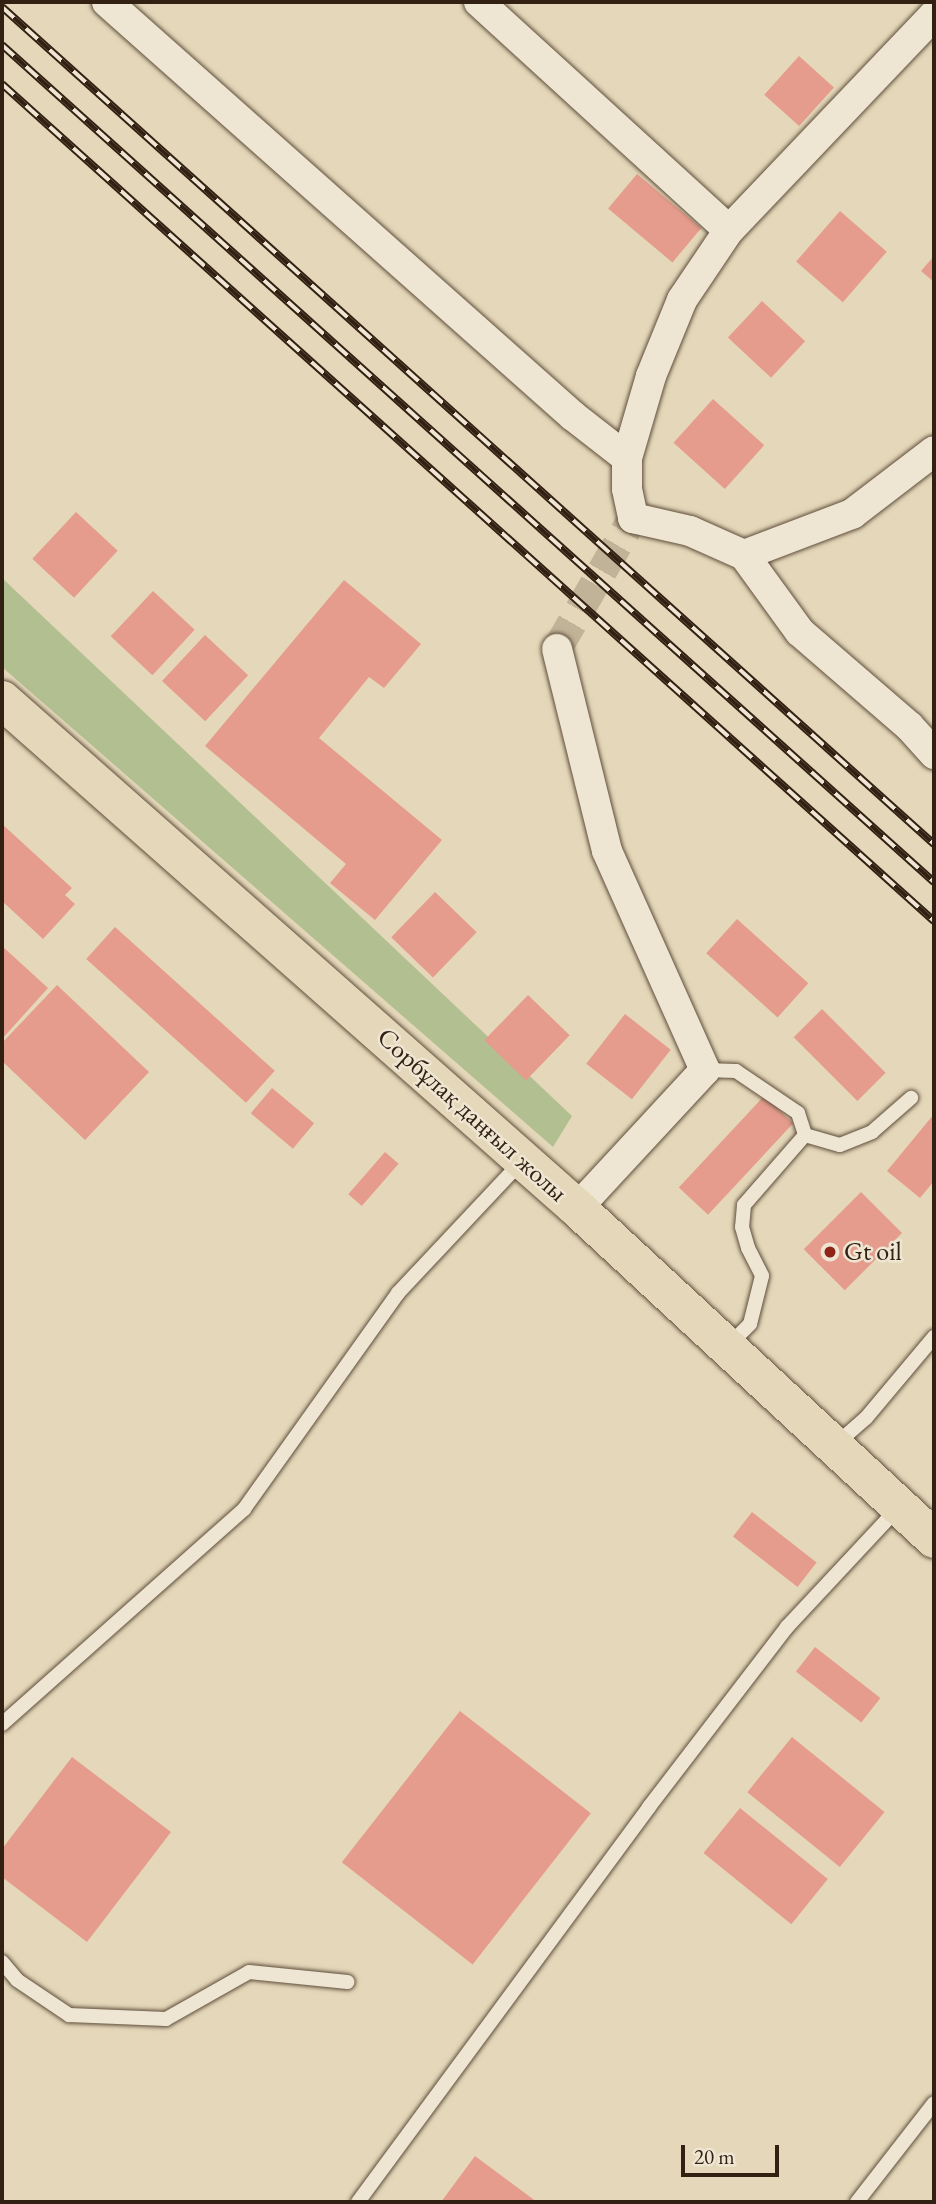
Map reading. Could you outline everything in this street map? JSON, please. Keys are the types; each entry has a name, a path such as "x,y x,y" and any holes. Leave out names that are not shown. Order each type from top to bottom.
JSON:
{"main road":[{"name":"Сорбұлақ даңғыл жолы","path":"2,700 577,1208 934,1539"}],"street":[{"path":"107,2 573,416 627,457"},
{"path":"479,2 729,230"},
{"path":"934,15 729,230 682,300 651,376 627,457 627,489 633,518 690,531 744,555 800,632 909,726 934,754"},
{"path":"744,555 852,514 934,451"},
{"path":"557,649 607,851 705,1070 577,1208"}],"lane":[{"path":"705,1070 736,1071 798,1113 805,1135"},
{"path":"805,1135 841,1145 872,1132 911,1098"},
{"path":"727,1348 750,1324 762,1276 742,1227 744,1205 805,1135"},
{"path":"2,1724 244,1509 398,1293 523,1160"},
{"path":"834,1446 866,1418 934,1337"},
{"path":"358,2202 649,1807 779,1637 900,1507"},
{"path":"2,1962 17,1980 69,2015 166,2019 249,1972 347,1982"},
{"path":"857,2202 934,2103"}],"green space":[{"path":"2,578 572,1116 553,1147 2,667"}],"building":[{"path":"799,56 834,87 799,126 764,95"},
{"path":"637,174 701,228 672,262 608,208"},
{"path":"840,211 887,252 843,302 796,262"},
{"path":"934,256 934,282 921,271"},
{"path":"762,301 805,341 771,378 728,338"},
{"path":"713,399 764,445 725,489 674,443"},
{"path":"76,512 118,551 74,598 32,559"},
{"path":"344,580 421,644 384,688 369,677 319,738 442,840 375,920 330,883 346,864 205,746"},
{"path":"153,591 195,630 152,675 111,636"},
{"path":"205,635 248,675 205,721 162,681"},
{"path":"2,824 72,888 65,895 75,904 43,939 2,901"},
{"path":"435,892 477,932 433,978 391,937"},
{"path":"737,919 808,983 778,1017 706,953"},
{"path":"115,927 275,1071 246,1103 86,959"},
{"path":"2,946 48,988 2,1039"},
{"path":"57,985 149,1072 85,1140 2,1061 2,1043"},
{"path":"528,995 570,1035 526,1081 484,1040"},
{"path":"822,1009 886,1073 857,1101 794,1037"},
{"path":"625,1014 671,1050 632,1099 586,1064"},
{"path":"272,1088 314,1123 293,1149 251,1113"},
{"path":"764,1096 793,1123 708,1215 679,1187"},
{"path":"934,1114 934,1181 920,1198 887,1171"},
{"path":"385,1152 399,1164 362,1206 348,1194"},
{"path":"861,1192 902,1233 845,1290 804,1249"},
{"path":"752,1512 817,1562 798,1587 733,1536"},
{"path":"815,1647 880,1698 861,1723 796,1671"},
{"path":"460,1711 591,1813 473,1964 342,1862"},
{"path":"792,1737 884,1812 840,1867 747,1792"},
{"path":"72,1757 171,1832 87,1942 2,1877 2,1849"},
{"path":"740,1808 828,1879 791,1924 703,1853"},
{"path":"475,2156 537,2202 441,2202"}],"tunnel":[{"path":"557,649 633,518"}],"railway":[{"path":"2,7 934,844"},
{"path":"2,45 934,882"},
{"path":"2,84 934,921"}],"place":[{"name":"Gt oil","path":"830,1252"}]}
